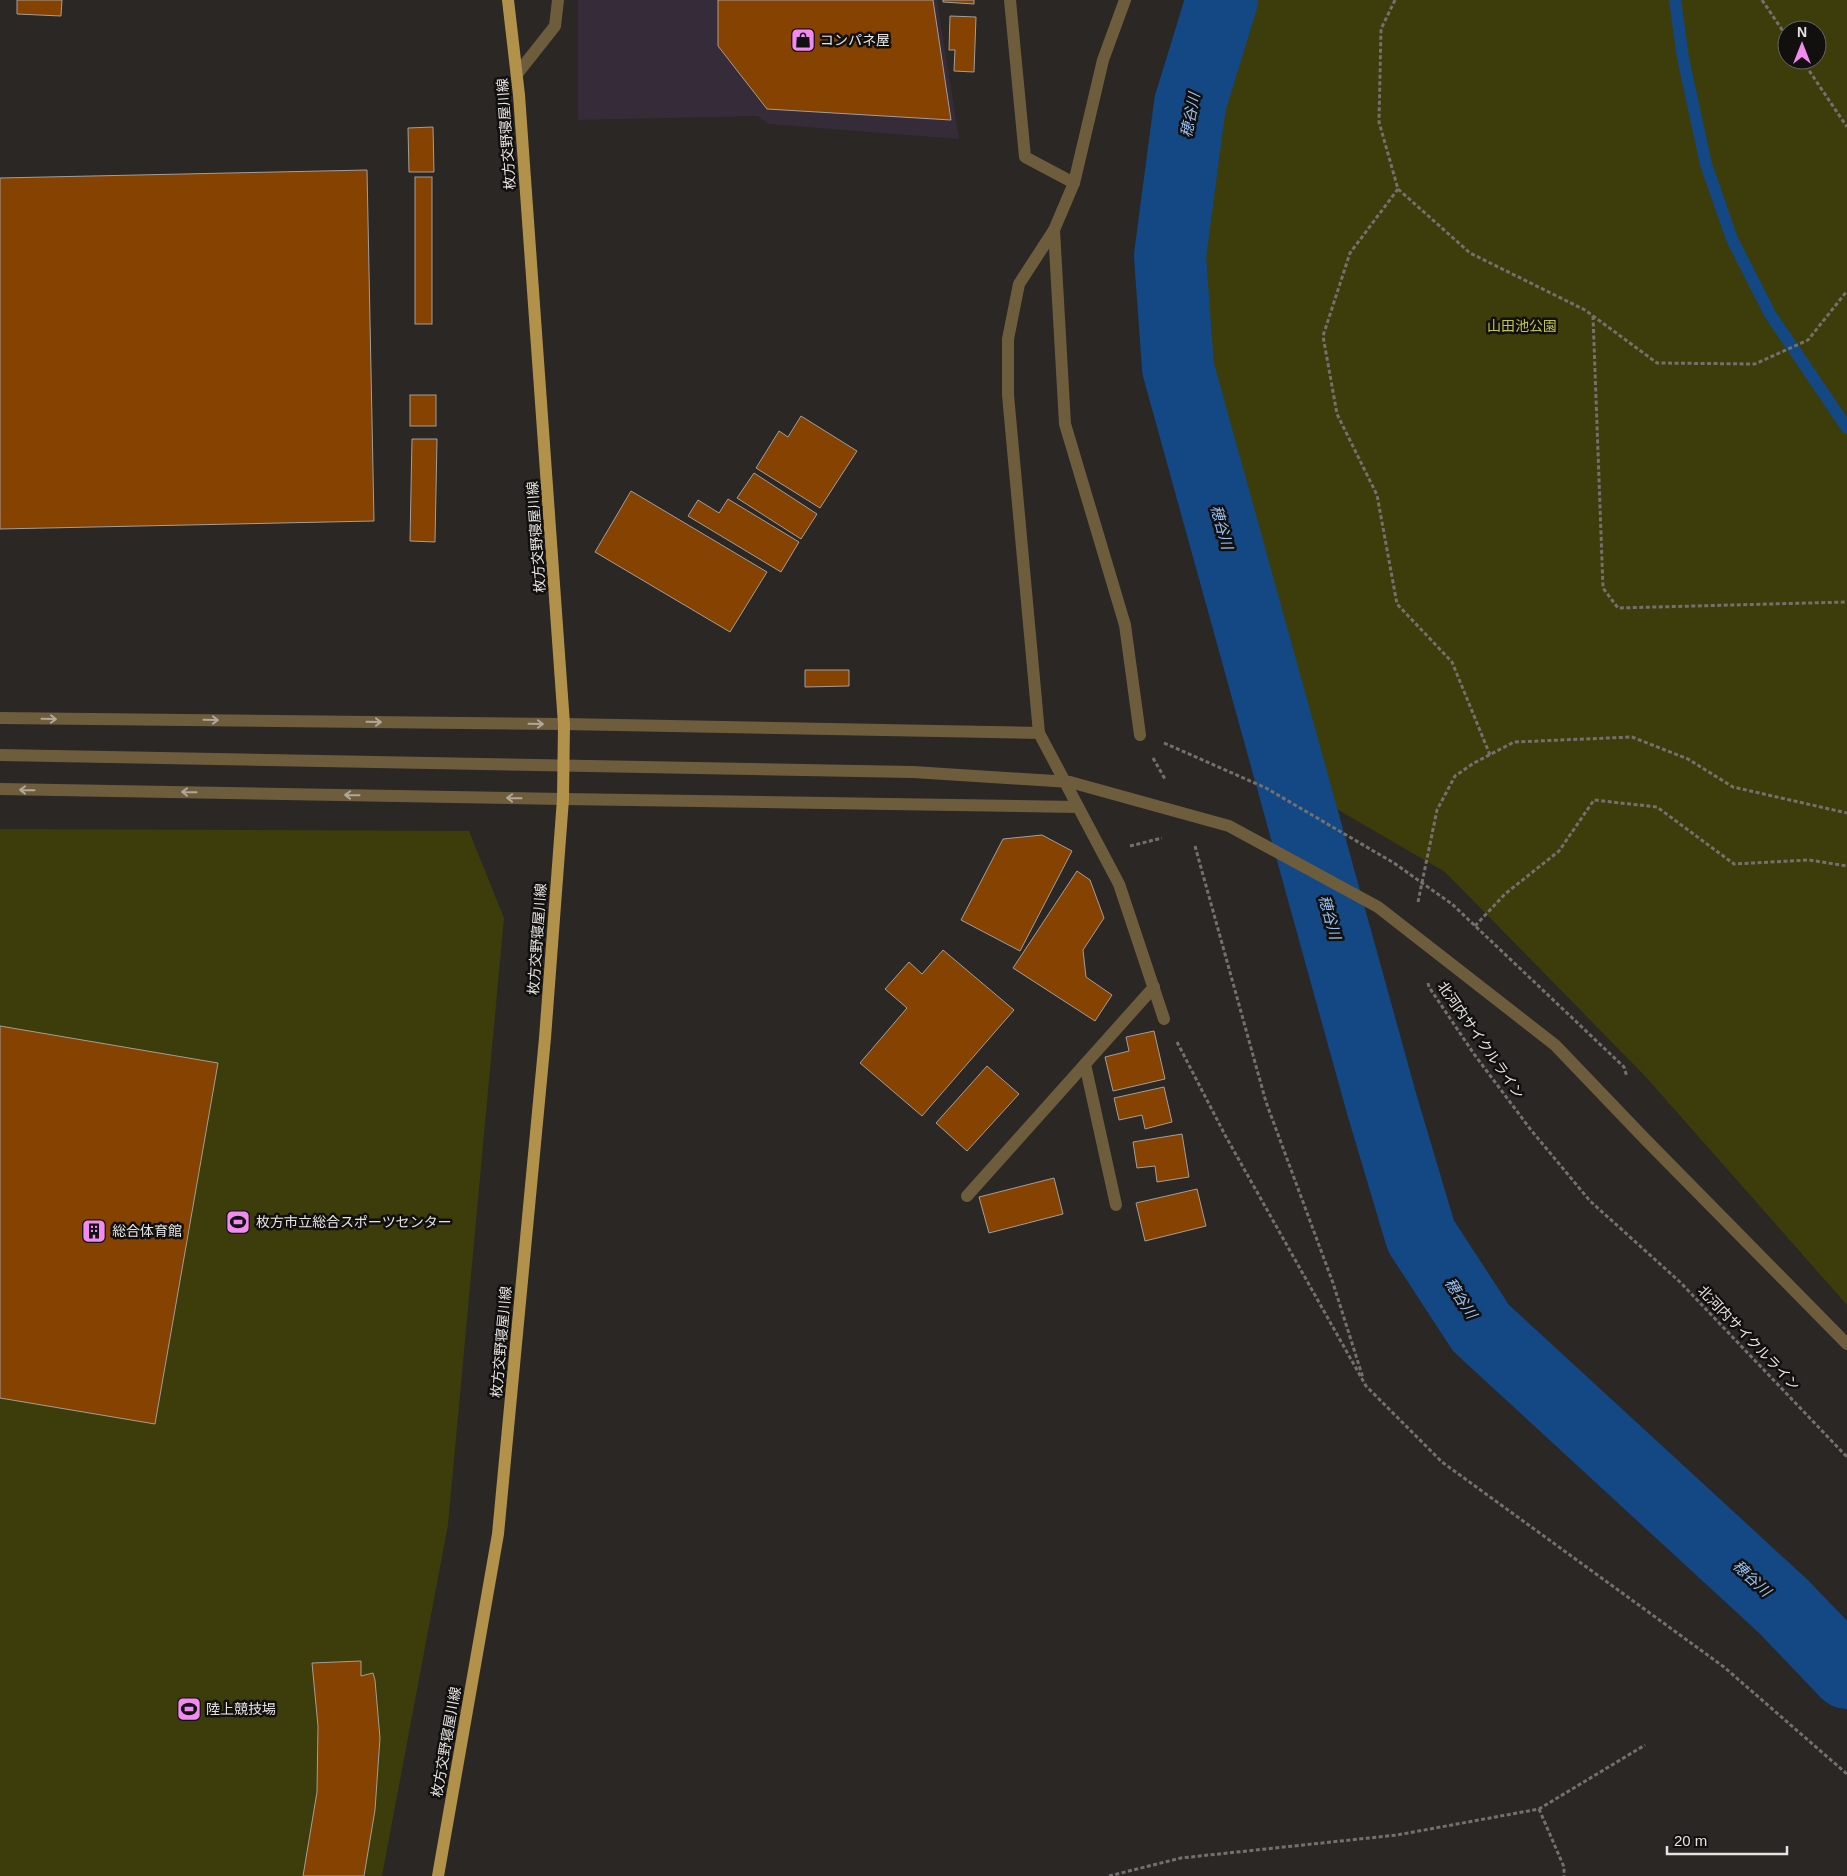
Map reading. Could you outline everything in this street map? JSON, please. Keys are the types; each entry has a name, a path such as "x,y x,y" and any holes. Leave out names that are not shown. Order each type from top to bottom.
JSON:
{"main road":[{"name":"枚方交野寝屋川線","path":"438,1876 498,1534 545,1038 563,799 564,724 517,74 508,0"}],"street":[{"path":"517,74 555,26 558,0"},
{"path":"1010,0 1025,157 1074,183"},
{"path":"1125,0 1104,60 1074,183 1054,230 1019,284 1008,339 1008,395 1039,733 1119,884 1164,1019"},
{"path":"1054,230 1065,424 1125,625 1140,735"},
{"path":"0,718 564,724 1039,733"},
{"path":"0,755 913,772 1070,782 1228,826 1378,907 1555,1045 1847,1344"},
{"path":"0,789 1078,807"},
{"path":"967,1196 1154,987"},
{"path":"1085,1064 1116,1205"}],"path":[{"path":"1395,0 1381,29 1379,122 1398,189 1470,253 1593,316 1657,363 1755,364 1808,340 1847,291"},
{"path":"1762,0 1777,22"},
{"path":"1809,70 1847,127"},
{"path":"1398,189 1350,253 1323,336 1337,414 1377,495 1397,604 1452,662 1490,755"},
{"path":"1593,316 1603,588 1618,608 1847,602"},
{"path":"1140,735 1167,783"},
{"path":"1416,910 1437,810 1455,776 1514,742 1632,737 1688,759 1733,787 1847,813"},
{"path":"1161,741 1266,788 1394,863 1452,904 1475,926 1505,894 1559,851 1594,800 1657,808 1734,864 1809,860 1847,866"},
{"path":"1102,853 1169,836"},
{"path":"1191,838 1266,1102 1333,1283 1366,1386"},
{"name":"北河内サイクルライン","path":"1427,977 1429,986 1474,1054 1530,1130 1590,1201 1680,1282 1847,1457"},
{"path":"1164,1019 1225,1135 1366,1386 1442,1462 1724,1667 1847,1774"},
{"path":"1109,1876 1181,1858 1397,1834 1539,1809 1645,1745"},
{"path":"1539,1809 1564,1867 1564,1876"}],"shaded area":[{"path":"578,0 937,0 959,139 768,124 758,116 578,120"}],"green space":[{"name":"山田池公園","path":"1251,0 1847,0 1847,1305 1645,1076 1445,872 1316,797 1243,553 1195,358 1191,224 1214,85"},
{"name":"枚方市立総合スポーツセンター","path":"0,829 469,831 504,918 448,1525 382,1876 0,1876"}],"building":[{"path":"17,0 62,0 61,16 17,14"},
{"path":"718,0 933,0 951,120 767,109 718,46"},
{"path":"943,0 974,0 974,4 943,2"},
{"path":"950,16 976,17 974,72 954,71 955,50 949,50"},
{"path":"433,127 434,172 409,172 408,128"},
{"path":"367,170 374,521 0,529 0,178"},
{"path":"415,177 432,177 432,324 415,324"},
{"path":"410,395 436,395 436,426 410,426"},
{"path":"801,416 857,451 820,508 756,468 779,431 788,437"},
{"path":"412,439 437,439 435,542 410,541"},
{"path":"754,473 817,514 801,539 737,498"},
{"path":"631,491 767,572 730,632 595,552"},
{"path":"728,499 799,542 781,572 688,516 698,500 719,513"},
{"path":"805,670 849,670 849,686 805,687"},
{"path":"1042,835 1072,851 1020,951 961,920 1003,839"},
{"path":"1077,871 1090,880 1104,918 1083,950 1086,977 1112,995 1095,1021 1013,968"},
{"path":"943,950 1014,1010 922,1116 860,1063 907,1008 885,989 909,962 922,974"},
{"name":"総合体育館","path":"0,1026 218,1063 155,1424 0,1398"},
{"path":"1154,1031 1165,1079 1113,1091 1105,1057 1129,1051 1126,1037"},
{"path":"987,1066 1019,1094 967,1151 936,1123"},
{"path":"1164,1087 1172,1122 1145,1129 1142,1115 1119,1120 1114,1098"},
{"path":"1182,1134 1189,1177 1157,1182 1155,1166 1137,1168 1133,1142"},
{"path":"1054,1178 1063,1214 989,1233 979,1197"},
{"path":"1197,1189 1206,1226 1145,1241 1136,1203"},
{"path":"361,1661 361,1676 373,1673 375,1680 380,1738 375,1810 364,1876 303,1876 317,1792 318,1726 312,1663"}],"waterway":[{"name":"穂谷川","path":"1222,0 1190,104 1170,256 1178,368 1382,1105 1421,1236 1481,1328 1784,1607 1847,1673"},
{"path":"1675,0 1683,58 1706,164 1732,239 1770,314 1847,428"}],"place":[{"name":"コンパネ屋","path":"803,40"},
{"name":"枚方市立総合スポーツセンター","path":"238,1222"},
{"name":"総合体育館","path":"94,1231"},
{"name":"陸上競技場","path":"189,1709"}]}
